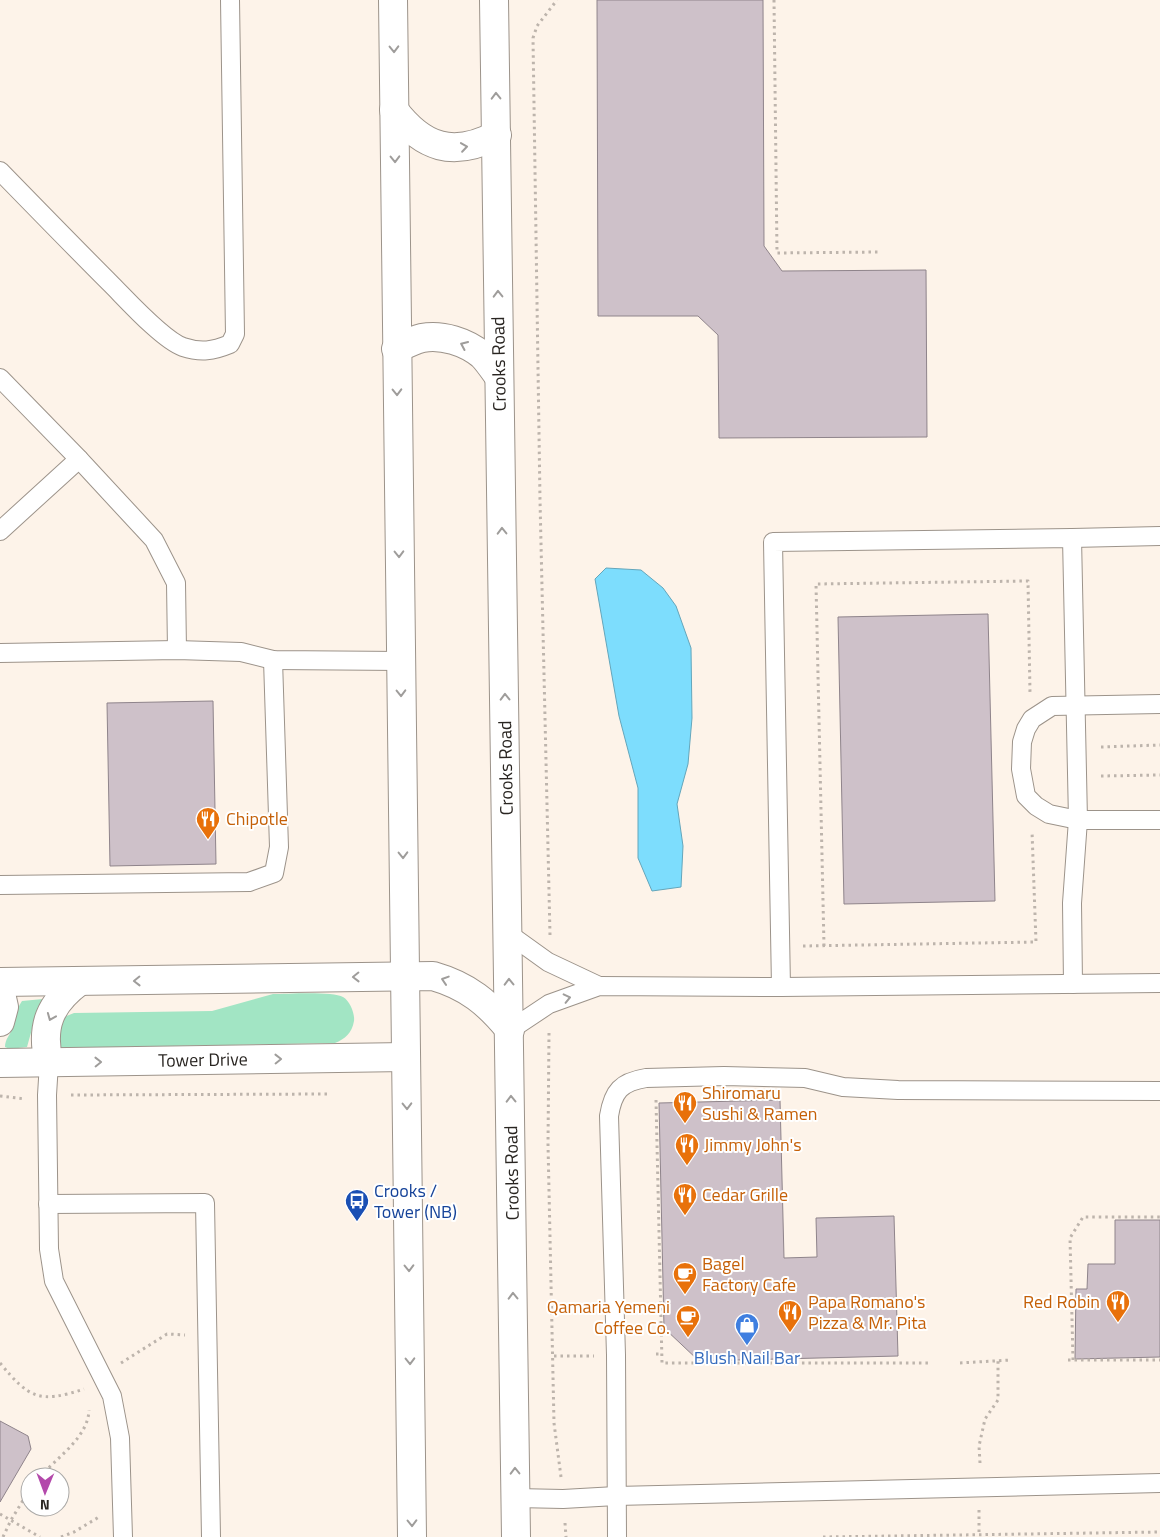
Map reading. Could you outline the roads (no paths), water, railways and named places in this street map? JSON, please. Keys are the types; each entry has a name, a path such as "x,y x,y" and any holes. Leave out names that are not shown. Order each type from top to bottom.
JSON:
{"main road":[{"path":"393,0 412,1537"},
{"name":"Crooks Road","path":"494,0 509,934 516,1537"},
{"path":"394,110 406,126 420,137 451,148 467,147 497,135"},
{"path":"396,349 422,338 450,340 468,346 483,356 499,377"},
{"path":"0,982 433,976 450,980 466,988 496,1012 510,1030"},
{"path":"49,1062 45,1046 45,1031 50,1016 57,1002 80,981"},
{"path":"0,989 4,1007 0,1022"},
{"name":"Tower Drive","path":"0,1063 406,1057"}],"lane":[{"path":"0,171 134,308 170,340 181,346 196,350 213,350 230,344 235,334 230,0"},
{"path":"0,378 154,540 176,583 177,650"},
{"path":"0,531 79,459"},
{"path":"780,987 773,542 1160,536"},
{"path":"1072,538 1078,820 1072,903 1073,984"},
{"path":"0,654 177,650 241,652 273,660 401,661"},
{"path":"0,885 249,882 274,874 279,847 273,660"},
{"path":"1160,704 1052,706 1032,719 1026,729 1022,742 1020,770 1026,796 1036,806 1049,814 1078,820 1160,820"},
{"path":"509,934 548,962 599,986"},
{"path":"510,1030 561,998 574,996 599,986 780,987 1160,983"},
{"path":"49,1062 49,1249 54,1281 112,1396 120,1438 123,1537"},
{"path":"617,1537 616,1355 609,1116 615,1094 623,1085 646,1078 724,1076 805,1078 843,1087 898,1090 1160,1090"},
{"path":"48,1204 205,1203 211,1537"},
{"path":"516,1498 562,1499 616,1496 1160,1484"}],"water":[{"path":"606,568 641,570 663,588 676,606 691,648 692,718 688,764 677,804 683,846 681,887 652,891 638,858 638,788 619,716 595,579"}],"place":[{"name":"Chipotle","path":"208,840"},
{"name":"Shiromaru Sushi & Ramen","path":"685,1124"},
{"name":"Jimmy John's","path":"687,1166"},
{"name":"Cedar Grille","path":"685,1216"},
{"name":"Crooks / Tower (NB)","path":"357,1222"},
{"name":"Bagel Factory Cafe","path":"685,1295"},
{"name":"Red Robin","path":"1118,1323"},
{"name":"Papa Romano's Pizza & Mr. Pita","path":"790,1333"},
{"name":"Qamaria Yemeni Coffee Co.","path":"688,1338"},
{"name":"Blush Nail Bar","path":"747,1346"}]}
